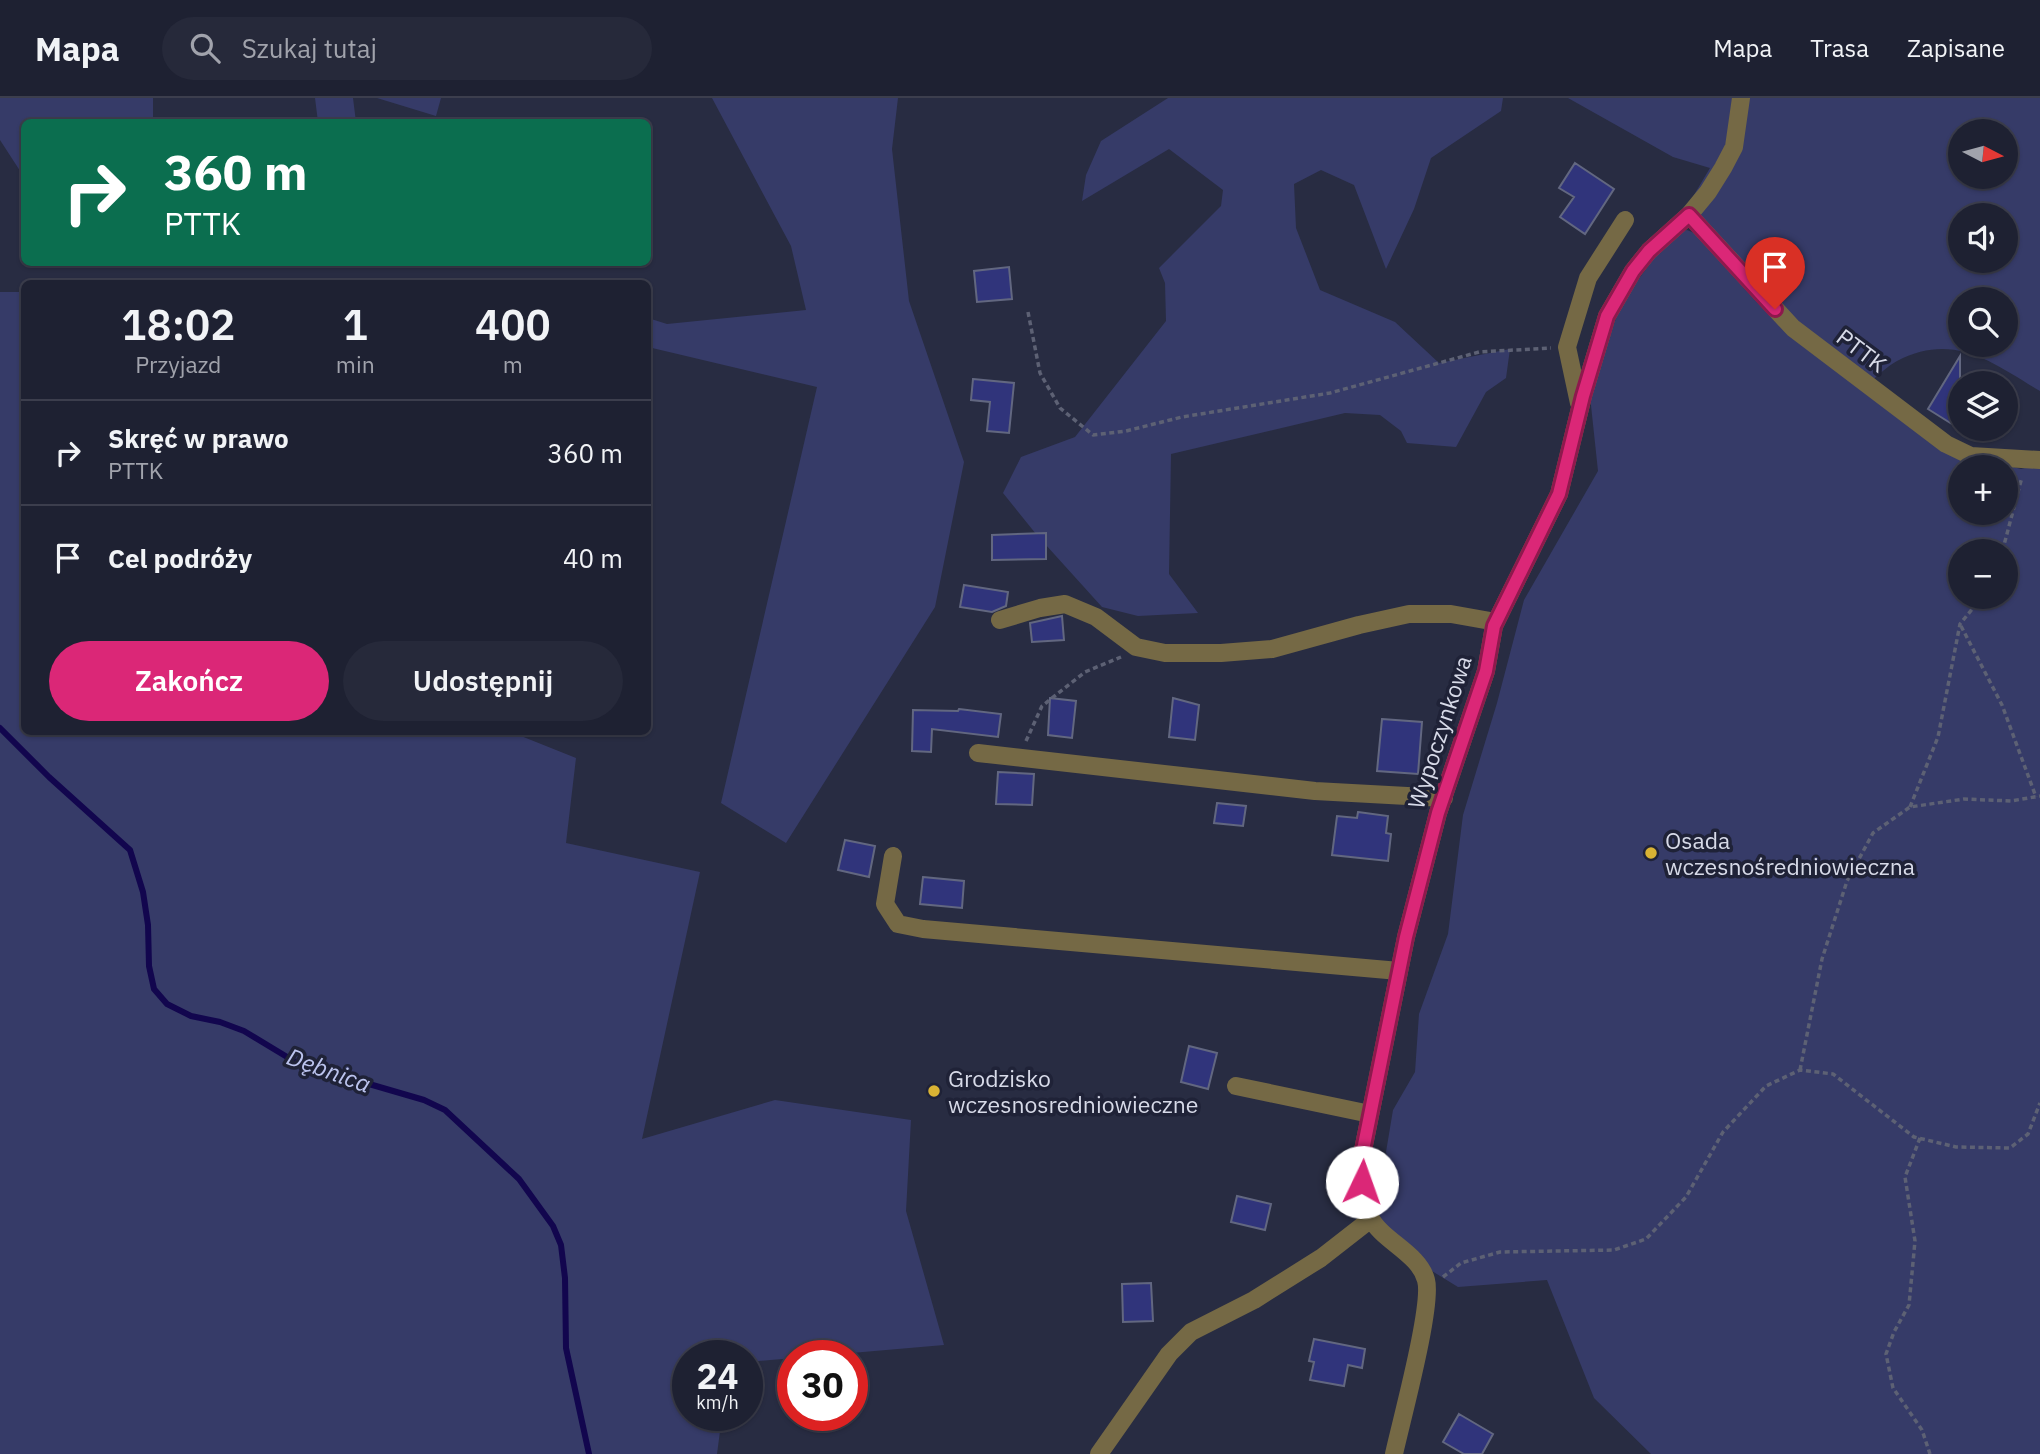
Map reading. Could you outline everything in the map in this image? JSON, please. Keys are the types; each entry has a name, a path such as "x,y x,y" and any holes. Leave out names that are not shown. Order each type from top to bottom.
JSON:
{"street":[{"name":"Wypoczynkowa","path":"1427,1291 1426,1279 1417,1265 1371,1219 1363,1198 1360,1165 1399,971 1444,798 1486,671 1496,622 1559,494 1580,407 1607,316 1649,251 1689,215 1708,192 1734,147 1741,98"},
{"name":"PTTK","path":"1689,215 1793,328 1946,444 1971,456 2033,461"},
{"path":"1580,407 1567,347 1588,278 1625,220"},
{"path":"1000,620 1065,604 1096,617 1136,647 1165,653 1272,649 1409,614 1451,614 1496,622"},
{"path":"978,753 1315,792 1444,798"},
{"path":"893,856 884,904 898,924 1022,939 1399,971"},
{"path":"1236,1086 1370,1114"},
{"path":"1099,1454 1168,1354 1191,1332 1254,1300 1321,1258 1371,1219"},
{"path":"1394,1454 1427,1291"}],"path":[{"path":"1028,312 1040,373 1060,408 1093,435 1126,431 1182,417 1330,393 1479,352 1567,347"},
{"path":"2006,539 2033,461"},
{"path":"1910,807 1938,737 1960,624 1972,609"},
{"path":"1801,1070 1822,959 1847,881 1873,833 1910,807 1964,799 2011,801 2038,797 2002,705 1960,624"},
{"path":"1022,759 1026,741 1042,706 1085,672 1108,661 1146,649"},
{"path":"1427,1291 1461,1263 1500,1252 1614,1250 1646,1239 1686,1197 1723,1132 1766,1086 1801,1070 1833,1074 1914,1137 1956,1147 2010,1148 2028,1134 2040,1103"},
{"path":"1920,1138 1905,1177 1915,1241 1909,1305 1894,1332 1886,1354 1893,1388 1922,1430 1930,1454"}],"shaded area":[{"path":"0,98 153,98 153,119 21,119 21,172 0,140"},
{"path":"315,98 353,98 356,119 318,119"},
{"path":"377,98 441,98 436,116"},
{"path":"712,98 898,98 892,149 909,301 964,462 935,607 786,843 721,803 817,387 651,348 651,319 667,324 806,310 791,246"},
{"path":"1168,98 1503,98 1501,111 1431,158 1414,209 1386,269 1354,185 1321,170 1294,184 1296,228 1320,290 1395,322 1439,363 1510,349 1506,378 1486,392 1456,447 1407,443 1401,431 1380,415 1345,413 1171,454 1169,574 1198,613 1138,616 1102,607 1003,493 1021,457 1075,437 1166,321 1165,283 1159,268 1221,206 1223,190 1169,149 1082,201 1086,175 1101,141"},
{"path":"1568,98 2040,98 2040,391 2018,377 2018,371 2008,371 1979,357 2018,357 2018,287 1948,287 1948,350 1918,353 1897,361 1867,384 1813,344 1688,205 1710,168 1673,157"},
{"path":"1687,230 1699,235 1940,449 1964,455 1948,455 1948,525 2018,525 2018,468 2040,464 2040,1454 1651,1454 1594,1398 1547,1280 1458,1287 1414,1260 1392,1241 1375,1208 1395,1183 1386,1152 1393,1110 1415,1072 1419,1014 1448,934 1463,815 1497,703 1524,600 1598,471 1590,396 1621,303 1663,246 1679,232"},
{"path":"0,292 21,292 21,735 518,735 576,758 566,843 700,872 642,1139 775,1100 911,1120 906,1211 944,1345 868,1352 868,1340 777,1340 777,1359 763,1361 763,1340 672,1340 672,1431 720,1431 717,1454 0,1454"}],"building":[{"path":"1575,163 1614,189 1585,234 1560,217 1574,197 1559,188"},
{"path":"1009,267 1012,299 977,302 974,271"},
{"path":"1959,357 1960,357 1960,371 1951,371"},
{"path":"1948,376 1948,422 1928,409"},
{"path":"973,379 1014,383 1009,433 987,431 990,402 971,400"},
{"path":"1046,533 1046,559 992,560 992,535"},
{"path":"964,585 1008,592 1006,606 992,612 960,607"},
{"path":"1062,616 1064,640 1032,642 1030,623"},
{"path":"1050,698 1076,701 1072,738 1048,735"},
{"path":"1173,698 1199,705 1195,740 1169,737"},
{"path":"959,709 1001,714 998,737 932,729 931,752 912,751 913,710"},
{"path":"1382,719 1422,722 1418,774 1377,771"},
{"path":"998,772 1034,774 1032,805 996,804"},
{"path":"1217,803 1246,806 1243,826 1214,823"},
{"path":"1358,812 1388,816 1386,833 1391,834 1388,861 1332,855 1337,816 1357,818"},
{"path":"845,840 875,846 869,877 838,870"},
{"path":"923,877 964,881 962,908 920,904"},
{"path":"1189,1046 1217,1053 1208,1089 1181,1082"},
{"path":"1237,1196 1271,1204 1265,1230 1231,1222"},
{"path":"1151,1283 1153,1321 1123,1322 1122,1284"},
{"path":"1314,1339 1365,1349 1362,1368 1348,1365 1344,1386 1310,1380 1314,1362 1309,1361"},
{"path":"1459,1414 1493,1434 1482,1454 1464,1454 1443,1442"}],"waterway":[{"name":"Dębnica","path":"0,728 49,777 130,850 143,892 148,925 149,966 154,989 167,1004 191,1016 220,1022 244,1031 297,1063 424,1100 445,1110 519,1179 553,1226 561,1245 565,1278 566,1348 589,1454"}],"place":[{"name":"Osada wczesnośredniowieczna","path":"1651,853"},
{"name":"Grodzisko wczesnosredniowieczne","path":"934,1091"}],"route":[{"path":"1362,1182 1360,1165 1406,937 1438,813 1486,671 1494,626 1559,494 1583,396 1607,316 1633,271 1649,251 1673,226 1689,215 1775,309"}]}
